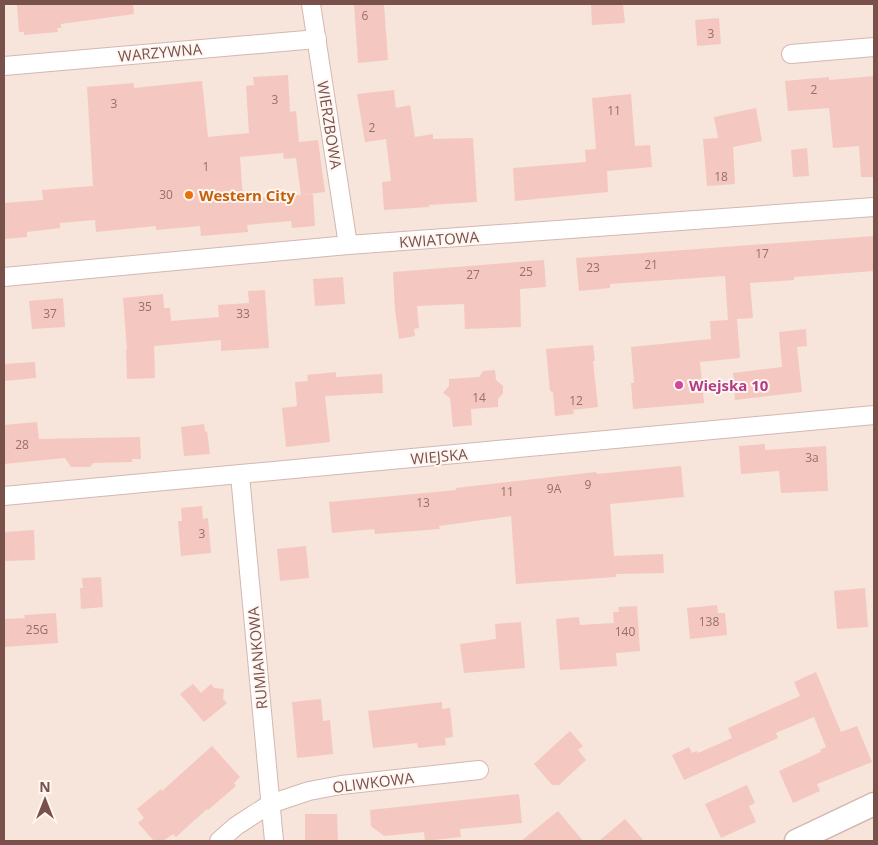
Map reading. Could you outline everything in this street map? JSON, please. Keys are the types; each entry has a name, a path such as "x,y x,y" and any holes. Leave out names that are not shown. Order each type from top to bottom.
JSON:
{"street":[{"name":"WIERZBOWA","path":"311,4 348,245"},
{"name":"WARZYWNA","path":"4,66 317,39"},
{"path":"791,54 874,47"},
{"name":"KWIATOWA","path":"4,277 348,245 874,207"},
{"name":"WIEJSKA","path":"4,496 874,415"},
{"name":"RUMIANKOWA","path":"240,475 274,841"},
{"name":"OLIWKOWA","path":"218,841 242,822 270,804 309,791 341,785 479,770"},
{"path":"796,841 874,804"}],"shaded area":[{"path":"4,4 874,4 874,841 4,841"}],"building":[{"path":"17,4 133,4 134,14 61,24 61,28 57,28 58,32 24,35 24,32 19,32"},
{"path":"354,4 384,4 388,60 358,63"},
{"path":"591,4 623,4 625,23 592,25"},
{"path":"719,18 721,44 697,46 695,20"},
{"path":"288,75 290,112 296,111 299,142 318,140 325,192 301,195 313,194 315,226 292,228 291,221 247,225 248,232 201,236 200,226 156,230 156,226 96,232 95,220 60,223 60,228 27,232 27,237 4,239 4,203 43,200 42,190 93,186 87,87 134,83 134,88 202,81 208,137 249,133 246,86 254,85 253,77","holes":["283,153 284,159 296,158 301,195 243,199 240,157"]},
{"path":"874,76 874,177 861,177 859,146 833,148 829,108 788,111 785,81 829,77 829,80"},
{"path":"394,90 396,108 410,105 415,137 433,134 433,139 473,138 477,202 384,210 382,182 391,181 386,139 365,142 357,94"},
{"path":"631,94 635,146 650,145 652,167 607,171 608,192 515,201 513,168 586,162 585,150 596,149 592,98"},
{"path":"756,108 762,141 733,147 735,184 707,186 703,139 718,138 714,117"},
{"path":"807,148 809,176 793,177 791,150"},
{"path":"874,236 874,271 794,277 794,280 750,283 753,318 737,319 740,358 700,362 704,403 633,409 631,383 634,383 631,347 711,339 710,321 728,320 725,276 610,284 610,288 579,291 576,258"},
{"path":"544,260 546,287 520,289 521,327 465,329 464,304 417,306 419,328 414,329 415,336 399,339 393,272"},
{"path":"343,277 345,304 315,306 313,279"},
{"path":"265,290 269,348 221,351 221,340 154,346 155,378 127,379 123,298 163,294 164,308 170,308 171,321 219,317 218,305 249,303 248,291"},
{"path":"63,298 65,327 32,329 29,301"},
{"path":"806,329 807,346 797,347 802,392 735,400 733,373 782,367 779,332"},
{"path":"593,345 598,407 573,410 574,414 555,416 553,392 550,391 546,349"},
{"path":"35,362 36,378 4,381 4,364"},
{"path":"495,370 496,380 503,386 503,393 498,399 498,407 471,409 472,425 453,427 450,398 443,393 449,386 449,379 479,377 483,371"},
{"path":"336,372 336,377 382,374 383,393 325,396 330,442 286,447 282,408 297,406 295,382 308,381 307,375"},
{"path":"37,422 39,439 140,437 141,459 132,459 132,462 93,463 90,467 71,467 65,458 4,464 4,425"},
{"path":"204,424 205,432 207,431 210,454 184,456 181,427"},
{"path":"765,444 765,450 826,446 828,491 781,493 779,471 741,474 739,446"},
{"path":"681,466 684,497 610,504 614,556 663,554 664,573 616,574 616,577 516,584 511,516 439,526 440,529 375,534 374,529 332,533 329,502 456,490 456,488 596,472 597,474"},
{"path":"202,506 203,519 208,518 211,553 181,556 178,521 182,521 181,508"},
{"path":"34,530 35,560 4,561 5,532"},
{"path":"306,546 309,578 280,581 277,549"},
{"path":"101,577 103,607 81,609 80,588 83,588 82,578"},
{"path":"865,588 868,627 837,629 834,591"},
{"path":"717,605 718,613 725,613 727,635 690,639 687,608"},
{"path":"637,606 640,651 616,653 617,666 560,670 556,619 579,617 580,625 614,623 613,612 619,612 618,607"},
{"path":"56,613 58,643 4,647 5,619 25,618 24,615"},
{"path":"521,622 525,668 464,673 460,644 496,639 495,624"},
{"path":"816,672 841,732 857,726 872,762 817,784 820,791 793,803 779,771 821,752 820,750 826,747 814,717 776,733 778,738 684,780 672,755 689,747 692,753 697,751 698,753 732,738 728,728 800,696 794,682"},
{"path":"193,684 201,693 211,684 214,688 224,689 223,699 227,703 204,722 180,694"},
{"path":"321,699 323,721 330,720 333,754 297,758 292,702"},
{"path":"442,702 442,709 450,708 453,737 445,738 446,745 418,748 417,743 373,748 368,711"},
{"path":"570,731 583,746 578,750 586,760 559,785 552,785 534,764"},
{"path":"212,746 240,777 234,783 236,786 176,837 173,834 163,841 154,841 138,823 144,818 137,809 161,789 162,791"},
{"path":"747,785 755,803 749,806 756,822 721,838 705,804"},
{"path":"519,794 522,823 460,829 461,837 425,841 424,832 384,836 371,826 370,810"},
{"path":"558,811 583,841 521,841"},
{"path":"305,814 337,814 338,841 305,841"},
{"path":"625,819 644,841 599,841"}],"place":[{"name":"Western City","path":"189,195"},
{"name":"Wiejska 10","path":"679,385"}]}
